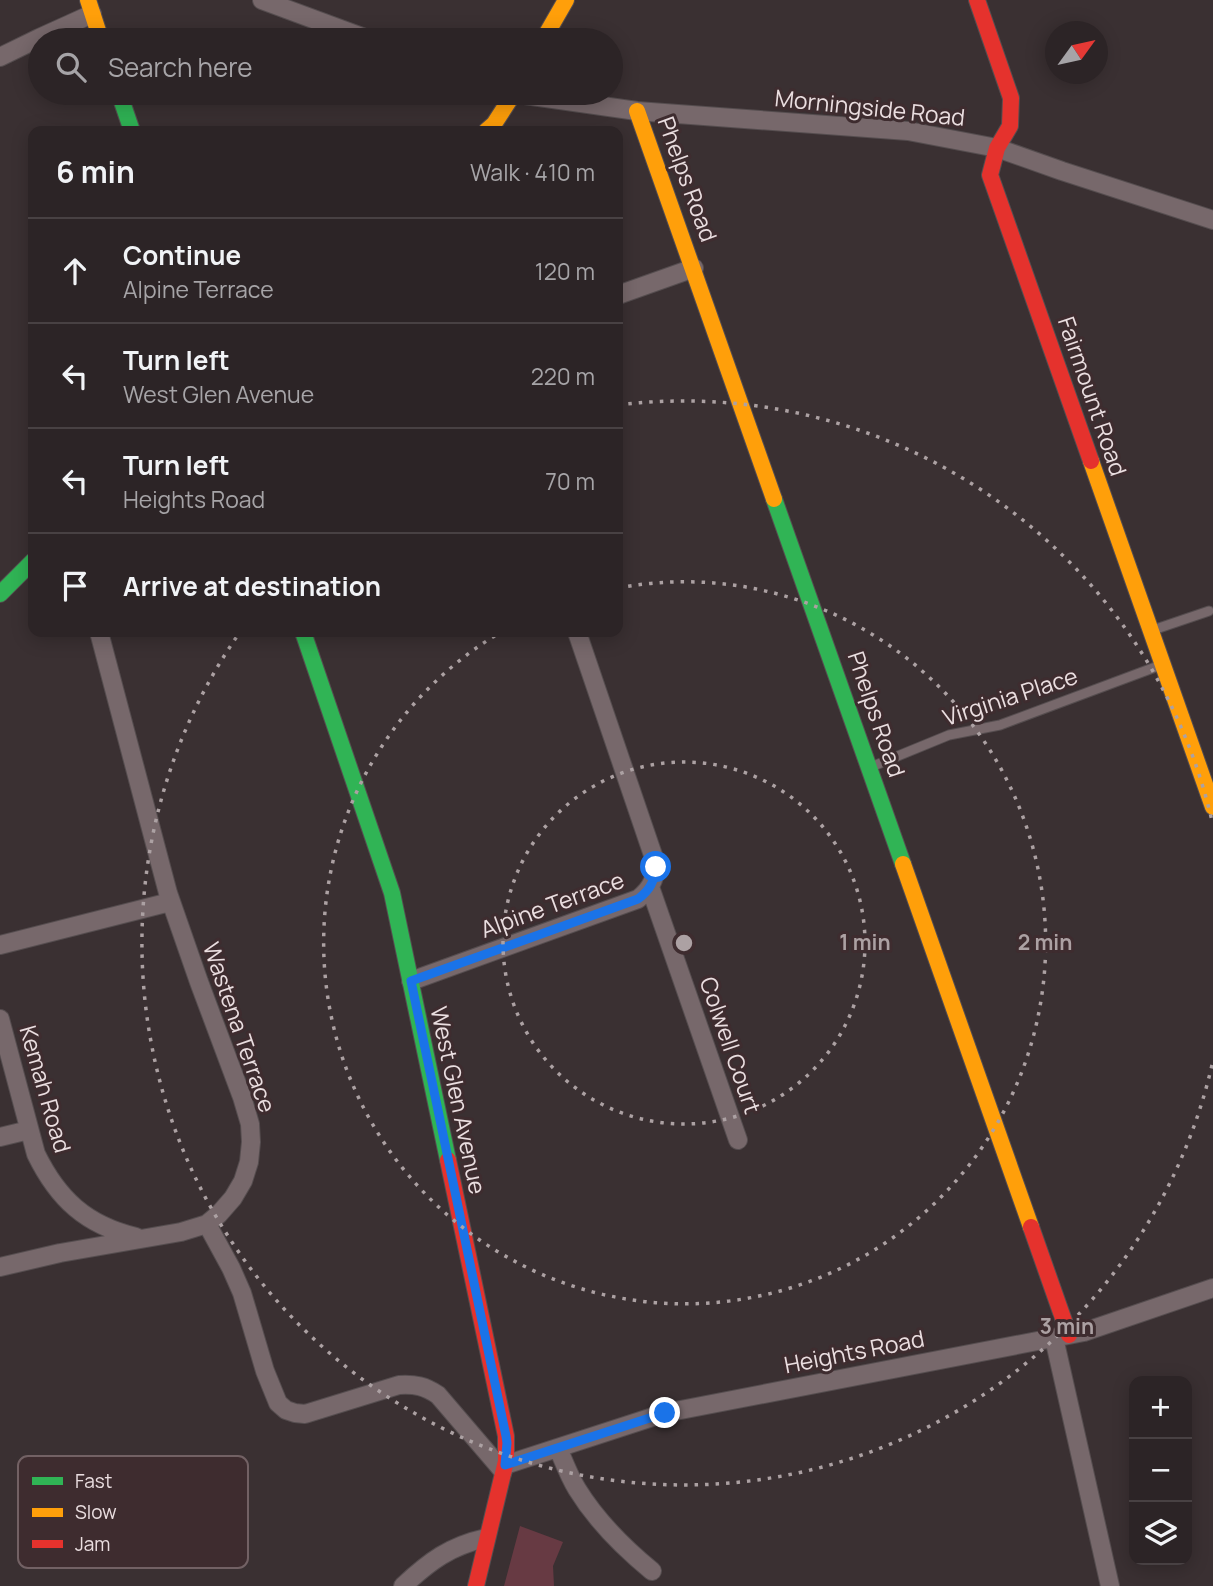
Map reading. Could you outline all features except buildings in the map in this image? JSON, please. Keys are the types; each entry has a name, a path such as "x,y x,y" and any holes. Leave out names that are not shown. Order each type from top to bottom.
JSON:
{"street":[{"path":"262,0 338,28"},
{"path":"550,28 566,0"},
{"name":"Fairmount Road","path":"977,0 1011,98 1010,126 997,148 990,175 1213,807"},
{"path":"55,28 90,7 97,28"},
{"path":"0,57 28,43"},
{"path":"123,105 130,126"},
{"path":"492,126 506,105"},
{"name":"Morningside Road","path":"596,105 637,111 908,131 997,148 1213,220"},
{"name":"Phelps Road","path":"637,111 869,768 1061,1336 1110,1586"},
{"path":"623,293 694,268"},
{"path":"0,594 28,566"},
{"name":"Wastena Terrace","path":"0,1267 61,1253 181,1232 207,1224 233,1198 243,1181 249,1162 250,1124 243,1097 170,902 100,637"},
{"name":"West Glen Avenue","path":"305,637 392,893 506,1436 504,1468 476,1586"},
{"name":"Alpine Terrace","path":"411,981 638,899 655,878 654,858 579,637"},
{"name":"Colwell Court","path":"650,887 738,1140"},
{"path":"0,945 170,902"},
{"name":"Kemah Road","path":"0,1020 36,1154 46,1175 58,1192 94,1222 113,1231 146,1238"},
{"path":"0,1137 29,1130"},
{"path":"207,1224 242,1293 265,1371 278,1403 286,1410 305,1414 399,1385 426,1387 438,1395 504,1468"},
{"name":"Heights Road","path":"504,1468 665,1413 1084,1332 1213,1288"},
{"path":"558,1448 576,1487 592,1510 652,1571"},
{"path":"403,1586 427,1564 450,1549 486,1538"}],"lane":[{"path":"1151,631 1209,611"},
{"name":"Virginia Place","path":"869,768 949,734 1000,724 1163,664"}],"shaded area":[{"path":"520,1526 563,1542 553,1566 554,1586 504,1586"}],"traffic: fast":[{"path":"123,105 130,126"},
{"path":"774,499 903,864"},
{"path":"0,594 28,566"},
{"path":"305,637 392,893 448,1160"}],"traffic: slow":[{"path":"88,0 97,28"},
{"path":"550,28 566,0"},
{"path":"492,126 506,105"},
{"path":"637,111 774,499"},
{"path":"1091,461 1213,807"},
{"path":"903,864 1031,1227"}],"traffic: jam":[{"path":"977,0 1011,98 1010,126 997,148 990,175 1091,461"},
{"path":"448,1160 506,1436 506,1461 476,1586"},
{"path":"1031,1227 1069,1335"}],"route":[{"path":"656,867 655,878 650,887 638,899 411,981 506,1436 505,1465 665,1413"}]}
